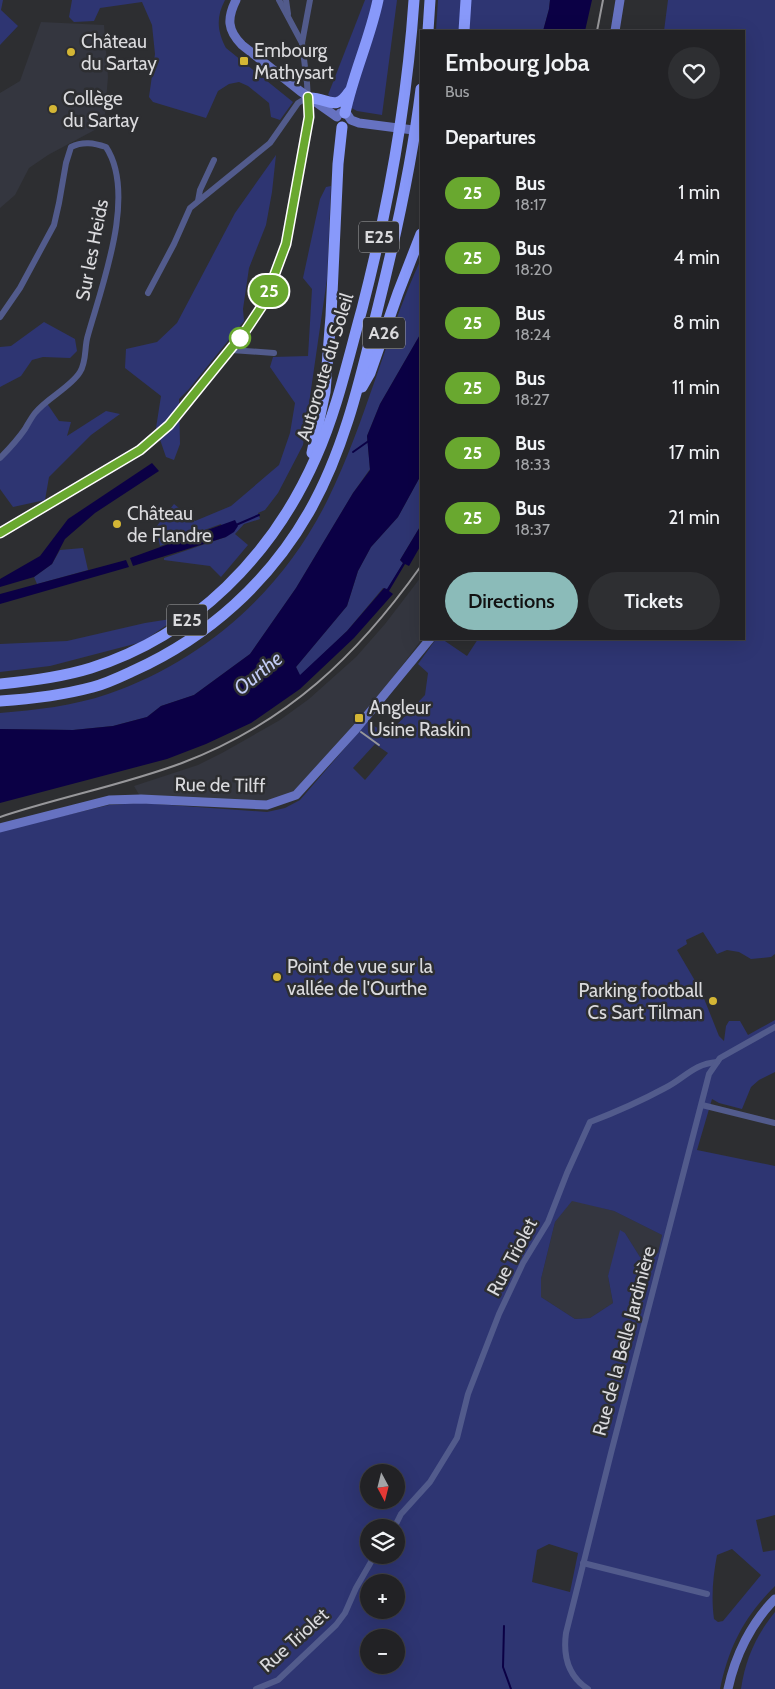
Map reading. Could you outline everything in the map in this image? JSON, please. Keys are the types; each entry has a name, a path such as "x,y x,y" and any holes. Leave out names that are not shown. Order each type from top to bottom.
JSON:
{"highway":[{"path":"312,466 312,450 325,392 331,316 338,164 344,119 349,92 367,42 378,0"},
{"name":"Autoroute du Soleil","path":"0,684 46,678 90,668 138,649 184,623 229,586 257,555 292,506 324,438 344,376 376,253 391,186 411,43 414,0"},
{"path":"428,30 430,0"},
{"path":"464,30 466,0"},
{"path":"308,97 318,97 326,102 335,104 342,101 349,92"},
{"name":"Autoroute du Soleil","path":"0,701 47,697 95,686 144,666 170,652 219,619 256,584 296,534 310,511 327,475 353,404 406,189 420,96"},
{"name":"A26","path":"353,404 370,374 420,237"}],"main road":[{"path":"236,0 230,15 231,31 234,38 308,97 344,119 359,123 420,131"},
{"path":"615,30 620,0"},
{"name":"Rue de Tilff","path":"0,828 109,800 141,799 267,805 296,795 356,729 429,640"},
{"path":"728,1689 731,1674 751,1630 765,1609 775,1599"},
{"path":"734,1689 737,1674 735,1667"}],"street":[{"path":"279,0 302,42"},
{"path":"286,0 288,15"},
{"path":"0,534 140,450 169,425 231,350 264,303 286,244 309,117 302,42 310,0"},
{"path":"148,293 174,244 190,208 270,143 298,103 308,97"},
{"name":"Sur les Heids","path":"0,317 20,288 54,225 67,158 71,147 86,143 106,147 113,160 119,195 109,259 101,294 86,339 81,372 34,414 25,429 0,458"},
{"path":"198,201 200,190 214,160"},
{"path":"231,350 274,353"},
{"path":"716,1062 775,1027"},
{"name":"Rue de la Belle Jardinière","path":"588,1689 576,1679 568,1667 564,1646 583,1563 709,1074 716,1062"},
{"name":"Rue Triolet","path":"398,1519 430,1482 456,1438 468,1394 496,1322 523,1263 548,1222 590,1122 674,1084 689,1071 705,1063 716,1062"},
{"path":"702,1105 775,1123"},
{"path":"583,1563 707,1594"},
{"name":"Rue Triolet","path":"256,1689 278,1680 336,1626 346,1613 356,1588 370,1564"}],"shaded area":[{"path":"0,0 3,0 1,10 18,26 0,45"},
{"path":"72,0 225,0 220,12 219,30 226,48 293,102 280,120 271,117 269,103 248,86 239,82 229,84 218,91 206,118 153,102 149,97 155,54 152,25 142,2 100,8 94,21 74,22 69,17"},
{"path":"365,0 397,0 382,115 357,111 328,95"},
{"path":"438,0 550,0 543,30 436,30"},
{"path":"668,0 775,0 775,954 771,957 751,959 739,952 727,950 717,954 703,932 686,940 687,944 677,950 701,991 719,1036 724,1041 726,1026 729,1021 740,1021 748,1035 775,1020 775,1072 759,1080 751,1087 742,1109 719,1103 712,1099 697,1150 775,1166 775,1515 756,1520 763,1552 775,1550 775,1586 755,1609 739,1633 728,1659 720,1689 0,1689 0,831 109,805 141,803 267,812 285,808 300,800 370,719 369,723 388,734 425,695 428,673 418,664 435,640 443,640 467,656 477,640 745,640 745,30 664,30","holes":["375,744 388,753 365,780 353,768","572,1201 614,1211 662,1235 658,1253 654,1254 652,1261 640,1257 625,1233 620,1230 608,1276 613,1303 590,1318 575,1319 541,1297 541,1279 555,1222","549,1544 578,1553 570,1592 532,1582 537,1550","732,1549 761,1575 723,1621 718,1622 714,1619 713,1603 717,1555"]},
{"name":"Collège du Sartay","path":"41,22 104,25 108,77 104,125 48,155 29,168 15,195 0,208 0,93 20,81"},
{"path":"276,155 266,225 249,268 243,309 244,321 179,399 180,444 174,460 166,457 156,428 161,396 125,368 126,349 157,342 177,323 235,213"},
{"path":"331,186 327,279 303,445 278,493 265,510 258,513 260,519 244,524 235,534 248,545 221,577 210,566 164,560 164,558 226,537 221,524 160,546 156,527 174,504 195,521 231,506 279,465 290,433 295,403 270,367 273,357 308,356 312,289 303,278 320,199 326,187"},
{"path":"420,261 420,335 380,404 367,436 370,469 353,493 296,588 250,654 194,695 161,706 147,717 113,726 73,730 0,729 0,713 41,709 81,702 143,680 177,663 237,619 264,592 288,564 310,532 328,499 354,440 408,289"},
{"path":"44,322 75,339 77,351 70,358 43,357 32,360 21,376 0,387 0,347 11,346"},
{"path":"46,402 59,421 71,422 67,436 106,411 120,414 91,435 49,477 45,500 13,507 0,489 0,458"},
{"path":"420,477 420,527 400,560 403,563 387,590 383,588 347,631 300,676 296,667 347,606 358,571 371,547 398,517"},
{"path":"83,548 88,570 37,584 34,577 52,564 60,550"},
{"path":"420,578 421,640 368,711 295,793 267,804 141,798 134,786 198,765 280,720 309,699 356,657 385,624"},
{"path":"177,618 142,642 50,666 0,672 0,644 67,641 145,623"},
{"path":"572,1200 614,1211 662,1235 658,1253 654,1254 652,1261 640,1257 625,1233 608,1276 613,1303 590,1318 575,1319 541,1297 541,1279 555,1222"},
{"path":"775,1612 775,1689 741,1689 745,1668 752,1648"}],"water":[{"path":"550,0 592,0 585,30 543,30"},
{"name":"Ourthe","path":"420,335 420,477 398,517 371,547 358,571 347,606 296,667 300,675 347,631 384,588 387,589 403,563 400,560 420,527 420,547 409,566 405,564 389,591 393,594 354,638 300,689 251,723 206,744 167,759 0,803 0,729 73,730 113,726 147,717 161,706 194,695 250,654 296,588 353,493 370,470 367,436 380,404"},
{"path":"152,463 159,471 95,513 65,539 52,564 34,577 0,587 0,579 40,556 68,519"},
{"path":"235,520 238,526 234,532 226,537 133,566 130,558"},
{"path":"126,560 129,567 0,604 0,594"}],"waterway":[{"path":"353,452 370,440"},
{"path":"236,525 259,515"},
{"path":"504,1626 503,1667 511,1689"}],"railway":[{"path":"597,30 603,0"},
{"path":"0,817 160,771 220,747 255,728 287,707 345,657 397,599 420,567"},
{"path":"361,732 379,745"}],"bus line":[{"name":"25","path":"0,533 125,461 140,450 169,425 231,350 249,325 264,303 286,244 309,117 308,97"}],"place":[{"name":"Château du Sartay","path":"71,52"},
{"name":"Embourg Mathysart","path":"244,61"},
{"name":"Collège du Sartay","path":"53,109"},
{"name":"Château de Flandre","path":"117,524"},
{"name":"Angleur Usine Raskin","path":"359,718"},
{"name":"Point de vue sur la vallée de l'Ourthe","path":"277,977"},
{"name":"Parking football Cs Sart Tilman","path":"713,1001"}]}
